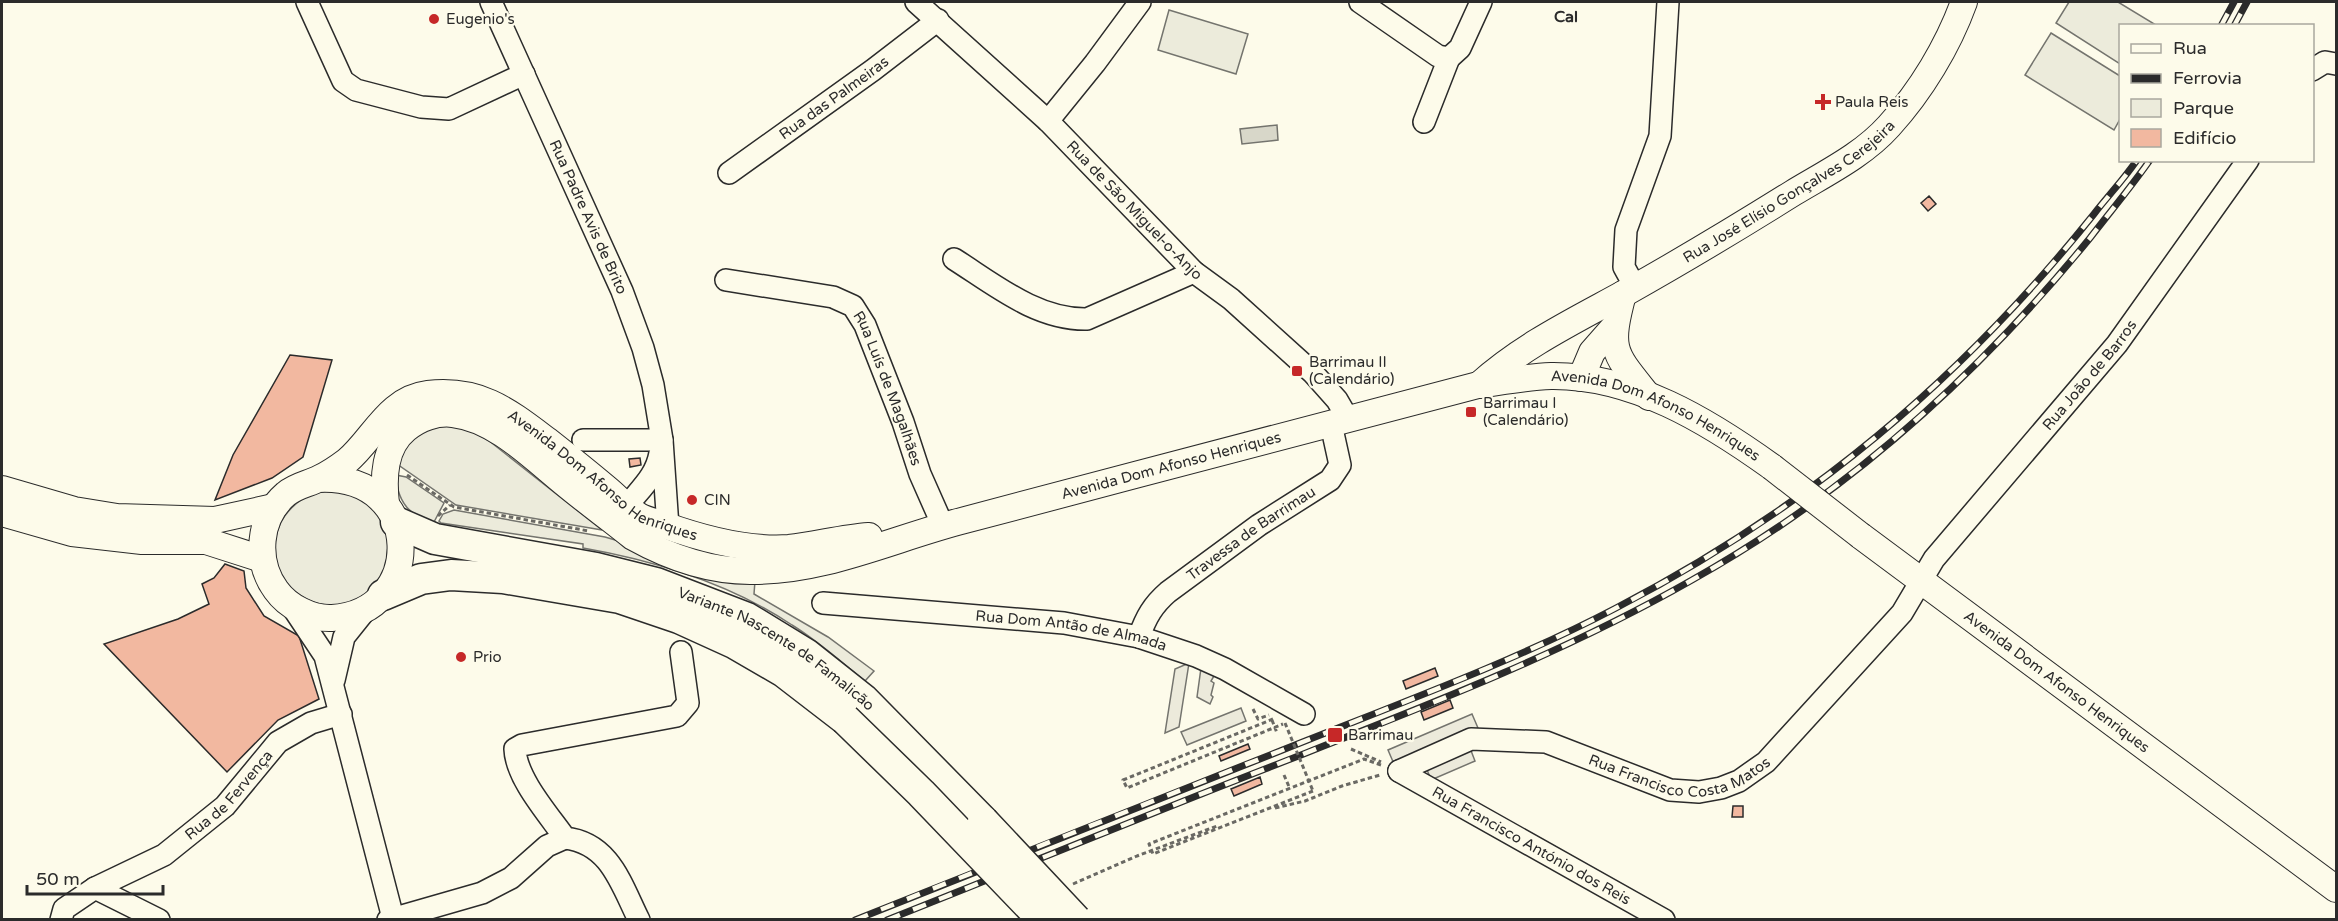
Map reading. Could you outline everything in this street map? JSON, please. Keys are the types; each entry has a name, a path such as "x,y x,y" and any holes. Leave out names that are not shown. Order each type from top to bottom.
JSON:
{"highway":[{"name":"Variante Nascente de Famalicão","path":"391,513 435,539 596,568 656,583 747,618 806,654 921,793 1043,920"},
{"name":"Variante Nascente de Famalicão","path":"376,601 422,579 452,575 503,578 620,598 679,618 734,643 854,710 936,772 1076,920"}],"main road":[{"name":"Rua José Elísio Gonçalves Cerejeira","path":"1478,385 1504,362 1565,325 1685,260 1860,152 1889,126 1929,74 1956,24 1964,2"},
{"path":"1581,378 1592,352 1614,327 1629,291"},
{"path":"1551,376 1551,353 1565,325"},
{"path":"1614,327 1614,347 1623,365 1649,397"},
{"name":"Avenida Dom Afonso Henriques","path":"320,479 348,460 381,421 401,404 423,395 452,392 491,402 512,414 633,520 683,560 748,571 813,566 933,528 1478,385 1518,378 1551,376 1605,382 1693,415 1731,438 2337,889"},
{"name":"Avenida Dom Afonso Henriques","path":"391,513 373,491 356,482 338,478 320,479 302,484 287,494 274,507 264,532 262,559 268,577 277,592 291,605 309,614 329,618 350,615 376,601 392,582 401,553 400,537 391,513 384,474 391,448 398,436 412,424 430,416 452,414 469,418 505,436 633,520 668,527 697,537 722,542 787,548 933,528"},
{"name":"Avenida Dom Afonso Henriques","path":"2,489 74,510 117,517 215,520 274,507"},
{"path":"2,513 72,533 142,541 206,542 262,559"}],"street":[{"path":"307,2 343,81 356,90 421,107 449,109 524,74"},
{"name":"Rua Padre Avis de Brito","path":"491,2 637,328 651,376 662,440 668,527"},
{"name":"Rua de São Miguel-o-Anjo","path":"916,2 1048,121 1194,272 1231,299 1304,364 1337,400 1339,422"},
{"path":"1048,121 1140,2"},
{"path":"1360,2 1438,56 1449,58"},
{"path":"1424,122 1449,58 1460,48 1481,2"},
{"path":"1629,291 1624,267 1626,230 1660,136 1668,2"},
{"name":"Rua das Palmeiras","path":"729,173 938,20"},
{"path":"2314,69 2325,62 2337,64"},
{"name":"Rua João de Barros","path":"1920,580 1934,559 2106,358 2247,162"},
{"path":"954,259 1024,302 1048,314 1068,319 1087,319 1194,272"},
{"name":"Rua Luís de Magalhães","path":"726,280 833,297 853,306 866,325 903,422 920,474 933,528"},
{"name":"Travessa de Barrimau","path":"1139,637 1155,603 1168,592 1259,525 1330,480 1340,465 1339,422"},
{"path":"583,440 662,440"},
{"name":"Rua Padre Avis de Brito","path":"633,520 658,465 662,440"},
{"name":"Rua Francisco Costa Matos","path":"1399,771 1472,739 1546,742 1571,749 1606,766 1670,790 1699,792 1721,788 1739,781 1766,762 1902,613 1920,580"},
{"path":"333,686 337,659 344,638 376,601"},
{"name":"Rua Dom Antão de Almada","path":"823,603 1064,623 1139,637 1186,652 1225,669 1295,716"},
{"path":"291,605 325,656 391,919 482,893 511,878 547,846 565,838 590,845 609,859 639,920"},
{"path":"565,838 526,782 515,758 514,749 522,745 677,716 688,703 681,652"},
{"name":"Rua de Fervença","path":"61,920 64,909 95,888 164,855 225,806 278,742 311,723 341,714"},
{"name":"Rua Francisco António dos Reis","path":"1399,771 1664,920"},
{"path":"95,888 159,920"}],"path":[{"path":"401,472 454,507 592,531"},
{"path":"1295,716 1313,791 1153,854 1149,844 1290,789 1364,759 1399,771"},
{"path":"1295,716 1127,788 1123,780 1272,720 1295,716"},
{"path":"1272,720 1277,733"},
{"path":"1351,749 1399,771"},
{"path":"1071,885 1137,856 1254,813 1305,801 1342,786 1399,771"},
{"path":"1284,775 1290,789"}],"green space":[{"path":"2069,2 2118,2 2154,24 2119,24 2119,63 2056,23"},
{"path":"1169,10 1248,34 1236,74 1158,50"},
{"path":"2051,33 2119,75 2119,121 2114,130 2025,75"},
{"path":"448,425 472,431 488,440 602,530 456,505 397,464 406,446 415,435 428,429"},
{"path":"396,475 406,477 444,503 434,522 411,512 406,506 399,492"},
{"path":"332,491 354,495 372,508 385,526 389,548 385,570 372,588 354,601 332,605 310,601 292,588 279,570 275,548 279,526 292,508 310,495"},
{"path":"454,510 605,537 755,581 754,594 828,637 874,671 865,681 802,631 768,610 692,576 611,553 583,548 583,544 439,521 443,514"}],"shaded area":[{"path":"1277,125 1278,140 1242,144 1240,129"},
{"path":"1189,663 1179,727 1165,733 1175,669"},
{"path":"1201,668 1214,676 1211,681 1214,683 1210,704 1197,697"},
{"path":"1241,708 1246,721 1187,745 1181,732"},
{"path":"1472,714 1478,728 1394,764 1388,750"},
{"path":"1470,748 1475,761 1431,780 1426,767"}],"building":[{"path":"1929,196 1936,204 1928,211 1921,203"},
{"path":"290,355 332,360 303,457 272,478 215,500 233,455"},
{"path":"640,458 641,465 630,467 629,459"},
{"path":"225,564 244,571 246,588 264,616 299,636 319,699 278,720 227,772 104,644 178,619 209,604 202,584 214,578"},
{"path":"1435,668 1438,676 1406,689 1403,681"},
{"path":"1450,700 1453,708 1424,720 1421,712"},
{"path":"1248,744 1250,749 1221,761 1219,756"},
{"path":"1260,777 1262,784 1234,796 1231,789"},
{"path":"1733,806 1743,806 1743,817 1732,817"}],"railway":[{"path":"2222,24 2234,2"},
{"path":"2235,24 2247,2"},
{"path":"855,920 1492,666 1616,608 1686,569 1752,528 1816,484 1934,386 1990,332 2043,275 2135,162"},
{"path":"887,920 1536,659 1641,608 1749,546 1856,470 1956,383 2003,337 2047,288 2090,238 2149,162"}],"place":[{"name":"Eugenio's","path":"434,19"},
{"name":"Paula Reis","path":"1823,102"},
{"name":"Barrimau II (Calendário)","path":"1297,371"},
{"name":"Barrimau I (Calendário)","path":"1471,412"},
{"name":"CIN","path":"692,500"},
{"name":"Prio","path":"461,657"},
{"name":"Barrimau","path":"1335,735"}],"district":[{"name":"Cal","path":"1566,17"}]}
